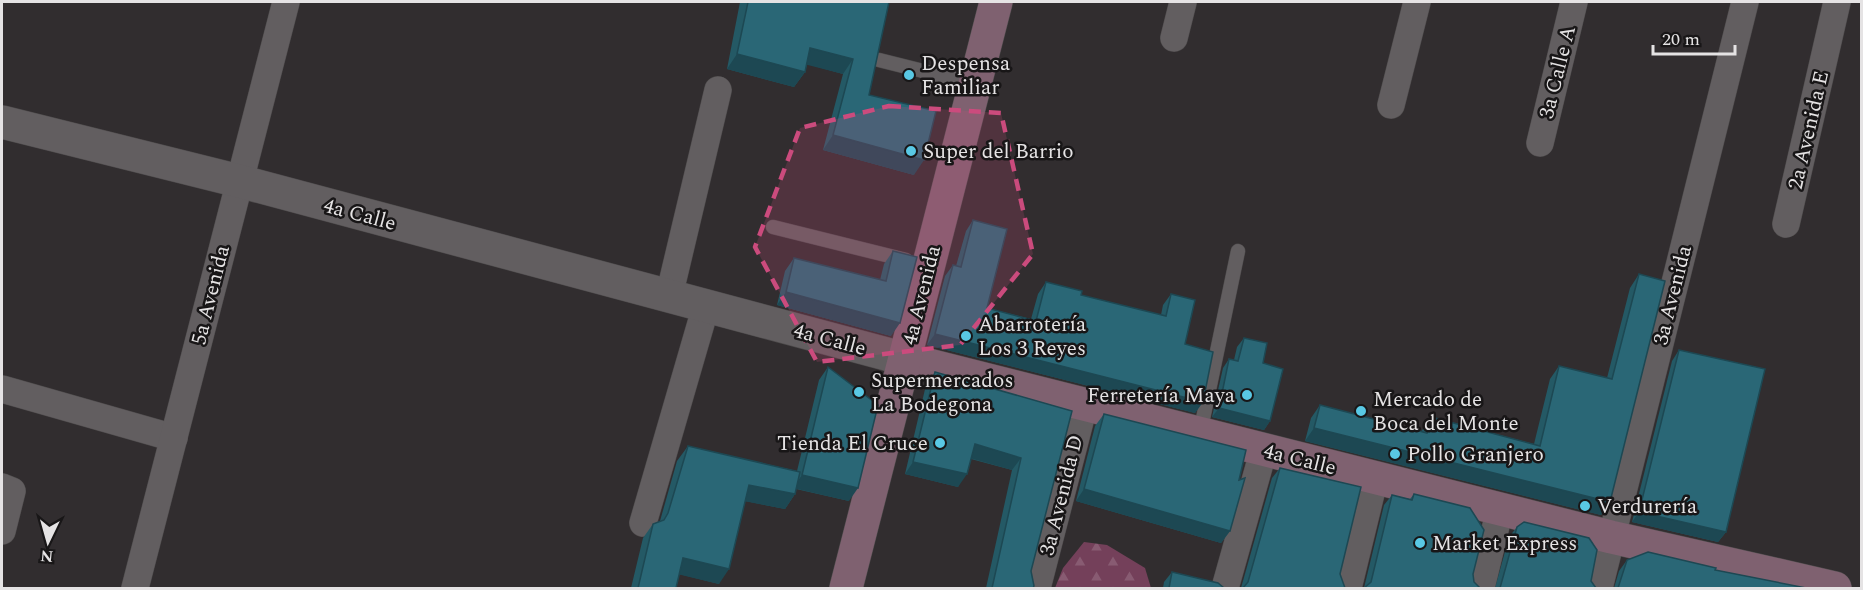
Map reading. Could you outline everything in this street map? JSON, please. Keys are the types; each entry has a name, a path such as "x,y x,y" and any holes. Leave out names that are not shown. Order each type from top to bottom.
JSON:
{"main road":[{"name":"4a Avenida","path":"846,588 996,2"},
{"name":"4a Calle","path":"905,359 1085,402 1611,537 1835,588"}],"street":[{"name":"5a Avenida","path":"135,588 238,181 286,2"},
{"path":"1174,38 1183,2"},
{"path":"1391,105 1417,2"},
{"name":"3a Calle A","path":"1540,142 1574,2"},
{"name":"3a Avenida","path":"1599,588 1745,2"},
{"name":"2a Avenida E","path":"1786,224 1838,2"},
{"path":"669,296 718,90"},
{"name":"4a Calle","path":"2,122 238,181 905,359"},
{"path":"643,523 706,306"},
{"path":"2,389 174,438"},
{"name":"3a Avenida D","path":"1037,588 1085,402"},
{"path":"1225,588 1264,449"},
{"path":"1348,588 1375,477"},
{"path":"2,487 12,491 2,531"},
{"path":"1481,588 1500,509"}],"lane":[{"path":"879,60 975,84"},
{"path":"773,227 928,266"},
{"path":"1200,433 1238,251"}],"highlighted area":[{"path":"889,106 1001,113 1033,254 960,345 817,362 755,247 800,128"}],"green space":[{"path":"1084,542 1107,545 1145,568 1151,588 1055,588 1063,568"}],"building":[{"path":"748,2 889,2 869,95 936,111 924,160 833,135 853,59 810,48 805,72 737,54"},
{"path":"973,220 1007,229 987,308 1036,321 1046,282 1082,291 1081,295 1166,316 1171,294 1195,300 1185,344 1213,352 1203,402 935,334 953,265 961,267"},
{"path":"893,251 917,257 900,323 786,292 794,258 886,281"},
{"path":"1639,274 1665,281 1610,502 1314,428 1320,405 1427,433 1431,417 1540,446 1559,366 1612,379"},
{"path":"1244,338 1267,343 1263,363 1283,369 1270,421 1219,408 1229,359 1238,361"},
{"path":"1679,350 1765,369 1726,532 1639,512"},
{"path":"828,367 878,405 858,488 802,475"},
{"path":"935,372 1072,411 1031,571 1033,588 992,588 1021,458 975,444 967,474 913,462"},
{"path":"1104,414 1246,450 1239,480 1245,478 1230,531 1084,489"},
{"path":"688,446 800,472 795,494 749,485 729,569 683,558 676,588 638,588 653,524 664,520 668,513"},
{"path":"1280,468 1361,487 1340,574 1345,588 1243,588 1248,582"},
{"path":"1414,494 1470,508 1484,530 1473,574 1474,582 1480,588 1364,588 1371,582 1392,495 1412,500"},
{"path":"1524,522 1589,538 1597,550 1591,581 1596,588 1500,588 1517,527"},
{"path":"1648,552 1716,568 1715,570 1806,588 1618,588 1627,560"},
{"path":"1172,572 1218,583 1224,588 1169,588"}],"place":[{"name":"Despensa Familiar","path":"909,75"},
{"name":"Super del Barrio","path":"911,151"},
{"name":"Abarrotería Los 3 Reyes","path":"966,336"},
{"name":"Supermercados La Bodegona","path":"859,392"},
{"name":"Ferretería Maya","path":"1247,395"},
{"name":"Mercado de Boca del Monte","path":"1361,411"},
{"name":"Tienda El Cruce","path":"940,443"},
{"name":"Pollo Granjero","path":"1395,454"},
{"name":"Verdurería","path":"1585,506"},
{"name":"Market Express","path":"1420,543"}]}
